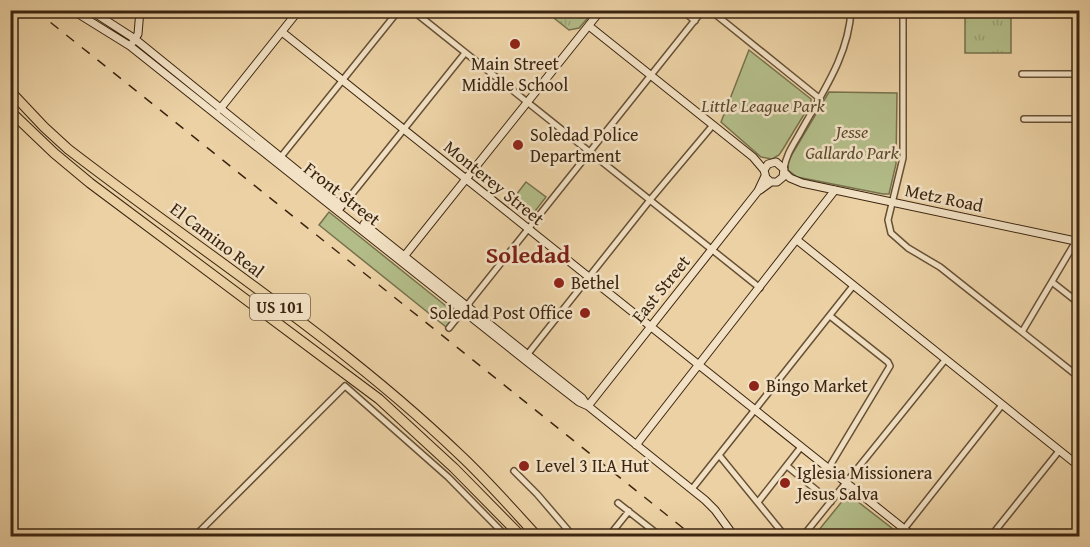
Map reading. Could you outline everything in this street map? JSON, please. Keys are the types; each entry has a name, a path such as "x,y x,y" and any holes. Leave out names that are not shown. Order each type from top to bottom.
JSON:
{"highway":[{"name":"El Camino Real","path":"10,91 68,149 323,339 391,394 459,454 537,537"},
{"name":"El Camino Real","path":"10,111 90,183 379,399 454,468 521,537"}],"street":[{"name":"Front Street","path":"72,10 130,46 219,111"},
{"name":"Front Street","path":"90,10 135,39 219,111 464,308 582,398 588,406 715,510 734,537"},
{"path":"130,46 138,34 140,10"},
{"path":"219,111 299,10"},
{"path":"279,159 399,10"},
{"path":"412,10 760,288"},
{"path":"402,258 601,10"},
{"path":"682,10 695,21"},
{"path":"448,328 704,10"},
{"path":"710,10 819,98"},
{"path":"589,26 768,168 774,182 783,177 789,150 843,53 851,10"},
{"path":"903,10 903,158 888,224 890,230 895,239 934,263 1080,378"},
{"name":"Monterey Street","path":"282,32 913,537"},
{"path":"340,208 465,53"},
{"path":"1022,74 1080,74"},
{"path":"1024,119 1080,119"},
{"path":"526,357 650,200 713,125"},
{"path":"768,168 789,150"},
{"name":"Metz Road","path":"768,168 784,170 792,179 802,183 1078,242"},
{"name":"East Street","path":"588,406 758,191 768,168"},
{"name":"Metz Road","path":"774,182 802,183"},
{"name":"East Street","path":"758,191 774,182"},
{"path":"636,445 835,190"},
{"path":"797,240 1080,467"},
{"path":"1022,332 1078,242"},
{"path":"1052,282 1080,304"},
{"path":"692,489 853,286"},
{"path":"828,469 890,366 830,316"},
{"path":"803,537 945,360"},
{"path":"195,537 345,386 448,477 506,537"},
{"path":"904,529 1002,405"},
{"path":"758,502 801,447"},
{"path":"991,537 1059,451"},
{"path":"719,455 785,537"},
{"path":"787,466 831,502"},
{"path":"514,471 537,494 573,537"},
{"path":"618,502 656,535"},
{"path":"609,537 629,511"}],"green space":[{"path":"545,11 594,11 579,28 569,30"},
{"path":"965,11 1011,11 1011,53 965,53"},
{"name":"Little League Park","path":"749,50 811,99 811,103 783,149 772,159 761,157 721,122"},
{"name":"Jesse Gallardo Park","path":"829,92 897,93 896,164 889,194 797,177 788,170 791,156"},
{"path":"526,182 546,197 529,219 509,204"},
{"path":"329,212 456,314 446,327 319,225"},
{"path":"848,494 902,536 814,536"}],"railway":[{"path":"35,10 693,536"}],"place":[{"name":"Main Street Middle School","path":"515,44"},
{"name":"Soledad Police Department","path":"518,145"},
{"name":"Bethel","path":"559,283"},
{"name":"Soledad Post Office","path":"585,313"},
{"name":"Bingo Market","path":"754,386"},
{"name":"Level 3 ILA Hut","path":"524,466"},
{"name":"Iglesia Missionera Jesus Salva","path":"785,483"}],"district":[{"name":"Soledad","path":"528,255"}]}
